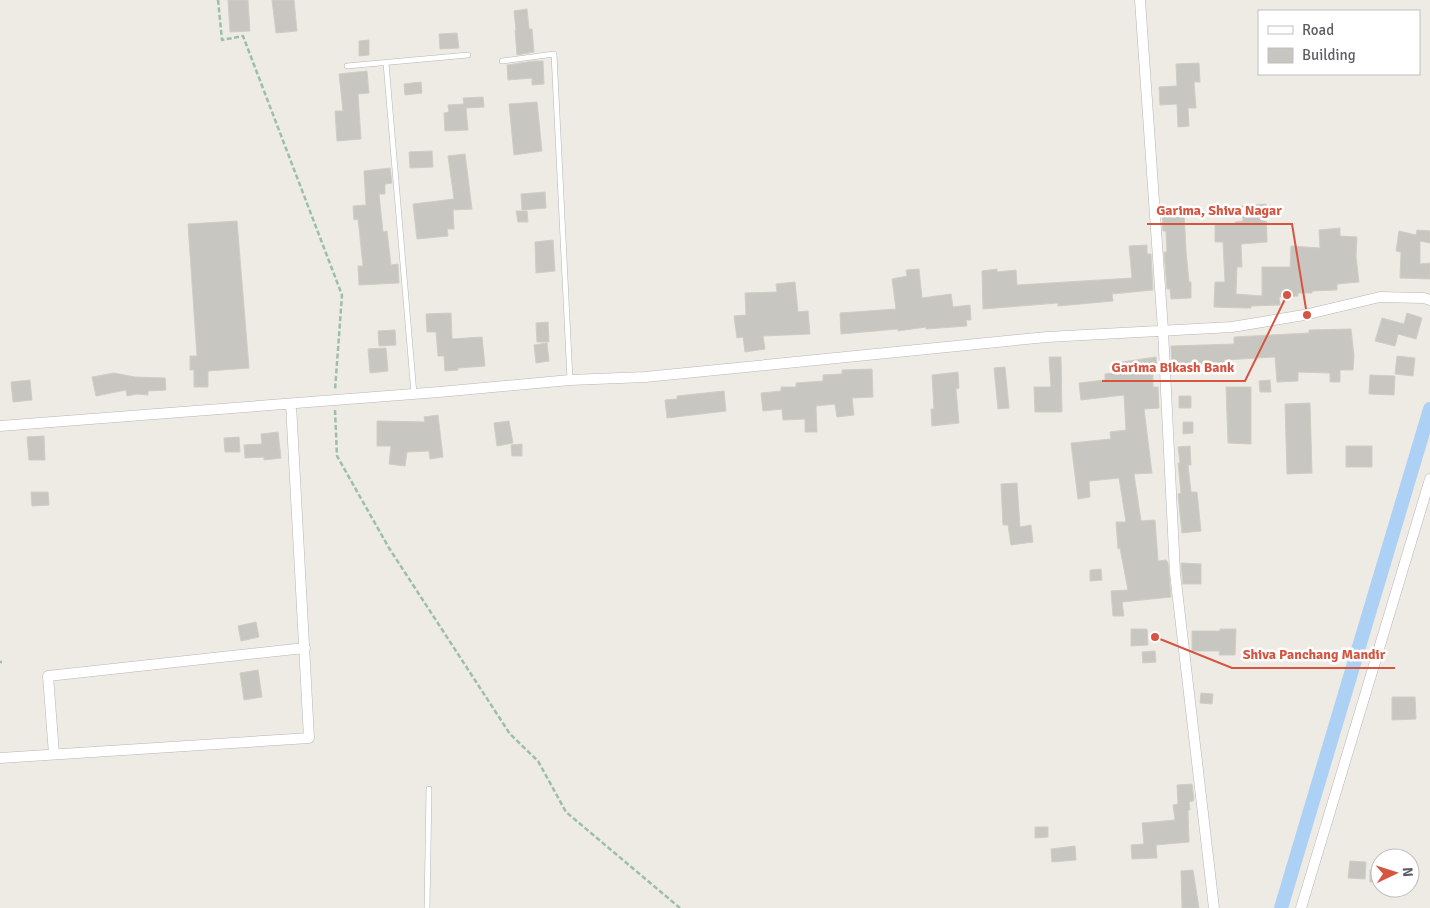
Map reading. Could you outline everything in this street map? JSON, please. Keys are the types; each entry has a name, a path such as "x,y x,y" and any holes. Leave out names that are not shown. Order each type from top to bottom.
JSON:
{"street":[{"path":"1140,0 1163,330 1175,573 1214,908"},
{"path":"0,426 570,380 645,377 1047,337 1232,326 1304,315 1380,298 1424,298 1430,300"},
{"path":"0,758 309,738 291,404"},
{"path":"1301,908 1430,478"},
{"path":"54,754 48,676 304,648"}],"lane":[{"path":"502,61 554,54 570,380"},
{"path":"347,66 468,56"},
{"path":"386,63 414,394"},
{"path":"427,908 429,789"}],"path":[{"path":"218,0 222,40 243,36 342,295 334,400 337,456 389,548 510,734 538,761 566,812 680,908"}],"building":[{"path":"228,0 248,0 250,31 230,32"},
{"path":"272,0 294,0 297,31 276,33"},
{"path":"527,9 529,29 532,29 534,52 517,55 514,11"},
{"path":"457,33 459,48 440,49 439,34"},
{"path":"369,40 369,55 359,56 359,41"},
{"path":"543,61 544,84 532,85 532,78 508,80 507,65"},
{"path":"1199,63 1200,82 1194,82 1196,108 1188,108 1189,126 1178,127 1177,104 1160,105 1159,87 1177,86 1176,64"},
{"path":"367,71 369,93 358,94 361,139 337,141 335,111 343,111 339,74"},
{"path":"421,82 422,93 405,95 404,84"},
{"path":"483,97 484,107 466,108 468,130 445,131 444,113 449,112 448,105 464,104 463,98"},
{"path":"537,102 542,151 514,155 509,104"},
{"path":"432,151 433,167 410,168 409,152"},
{"path":"465,154 472,209 453,210 454,229 447,229 448,236 417,239 413,204 454,199 448,156"},
{"path":"390,168 392,183 385,184 385,194 379,194 383,232 387,231 391,265 398,264 399,283 359,285 358,266 363,266 358,219 354,220 353,206 366,205 364,171"},
{"path":"545,192 546,208 522,210 521,194"},
{"path":"1266,204 1267,242 1241,244 1242,267 1237,267 1236,294 1262,296 1262,267 1290,267 1291,246 1320,248 1319,230 1340,228 1340,236 1357,237 1356,257 1359,282 1337,284 1337,290 1312,291 1312,293 1298,293 1298,296 1279,297 1280,305 1251,306 1251,308 1214,307 1215,282 1225,282 1223,242 1215,242 1215,224 1235,224 1235,222 1243,221 1242,206"},
{"path":"516,211 527,211 528,222 518,222"},
{"path":"1162,211 1184,211 1191,298 1171,299 1170,289 1167,289 1164,252 1167,252 1166,231 1163,231"},
{"path":"237,221 249,368 208,371 208,387 194,387 194,370 190,370 190,356 197,356 188,224"},
{"path":"1417,230 1430,231 1430,243 1420,241 1420,264 1430,263 1430,279 1400,278 1401,252 1396,251 1399,231 1416,235"},
{"path":"553,240 555,271 536,273 535,242"},
{"path":"1147,245 1147,254 1151,254 1153,290 1112,294 1113,301 1058,306 1058,303 983,309 982,271 997,269 997,272 1016,270 1017,285 1132,278 1129,246"},
{"path":"919,269 922,298 951,294 953,307 970,305 971,320 966,320 967,326 926,329 926,327 898,331 898,329 841,334 840,313 896,309 892,279 907,276 906,270"},
{"path":"795,282 798,312 808,311 810,334 763,336 765,349 745,352 743,337 737,338 734,316 746,315 745,293 777,292 776,284"},
{"path":"451,313 452,339 482,337 485,366 445,371 444,356 438,356 436,332 427,332 426,314"},
{"path":"1407,313 1422,318 1416,339 1398,334 1395,346 1375,341 1382,318 1404,324"},
{"path":"548,322 549,342 537,342 536,323"},
{"path":"1351,329 1354,356 1353,370 1340,370 1340,382 1330,382 1330,373 1298,372 1298,381 1277,382 1275,357 1224,360 1224,367 1203,368 1203,364 1172,364 1171,346 1234,344 1234,337 1309,333 1309,330"},
{"path":"395,330 396,345 379,346 378,331"},
{"path":"547,343 549,361 536,363 534,345"},
{"path":"386,348 388,371 370,373 368,349"},
{"path":"1397,356 1415,358 1413,376 1395,374"},
{"path":"1049,357 1061,357 1062,412 1035,412 1034,387 1051,387"},
{"path":"1156,357 1157,370 1153,371 1153,387 1158,387 1159,408 1144,409 1152,473 1134,474 1141,521 1155,520 1158,561 1166,560 1168,563 1171,597 1122,602 1124,616 1113,616 1111,591 1128,590 1120,548 1118,549 1116,522 1126,522 1119,478 1089,481 1090,497 1078,499 1071,443 1111,439 1110,432 1126,430 1124,395 1081,400 1079,383 1105,380 1105,374 1122,372 1122,362"},
{"path":"1005,367 1009,408 998,409 994,368"},
{"path":"872,369 873,397 852,398 854,415 837,417 835,404 816,406 817,432 805,432 805,419 783,420 782,409 763,411 761,393 781,391 781,387 796,387 796,383 823,381 823,375 842,374 842,370"},
{"path":"958,372 959,388 956,389 959,423 932,426 931,409 934,409 932,375"},
{"path":"114,373 135,377 165,378 166,390 148,391 148,395 137,394 127,396 126,390 96,396 92,377"},
{"path":"1370,375 1395,376 1394,395 1369,394"},
{"path":"30,380 32,400 13,402 11,382"},
{"path":"1270,380 1271,392 1260,392 1259,381"},
{"path":"1226,387 1251,387 1251,444 1228,443"},
{"path":"724,391 726,411 667,418 665,400 677,399 677,396"},
{"path":"1179,396 1191,396 1191,408 1179,408"},
{"path":"1310,403 1312,473 1287,474 1285,404"},
{"path":"438,415 443,457 430,459 429,451 407,452 405,466 389,464 391,446 377,446 377,421 425,422 424,417"},
{"path":"509,421 513,443 497,446 494,423"},
{"path":"1183,422 1193,422 1193,433 1183,434"},
{"path":"278,432 281,458 264,460 264,457 245,458 244,445 262,444 261,434"},
{"path":"44,436 45,460 29,460 27,437"},
{"path":"239,437 240,452 225,452 224,438"},
{"path":"522,444 522,456 512,456 511,445"},
{"path":"1190,446 1191,465 1188,465 1191,492 1197,492 1201,531 1182,533 1178,494 1181,493 1178,447"},
{"path":"1346,446 1372,446 1372,467 1346,467"},
{"path":"1017,483 1020,527 1031,525 1033,542 1011,545 1008,525 1003,525 1001,484"},
{"path":"31,492 48,492 49,505 32,506"},
{"path":"1181,563 1201,564 1201,584 1183,584"},
{"path":"1101,569 1102,580 1090,581 1090,570"},
{"path":"256,622 259,637 241,641 238,626"},
{"path":"1131,629 1147,629 1148,645 1131,646"},
{"path":"1220,629 1236,629 1235,655 1219,655 1220,651 1192,651 1192,631 1220,631"},
{"path":"1155,651 1156,662 1143,663 1142,652"},
{"path":"258,670 262,697 244,700 240,673"},
{"path":"1201,693 1213,694 1212,704 1200,703"},
{"path":"1392,697 1415,697 1416,719 1392,720"},
{"path":"1192,784 1194,799 1189,802 1190,810 1188,810 1189,842 1156,845 1157,858 1132,859 1131,845 1144,844 1142,823 1175,820 1173,805 1178,804 1177,785"},
{"path":"1035,827 1048,827 1048,837 1035,838"},
{"path":"1075,846 1076,860 1052,862 1051,849"},
{"path":"1350,861 1366,862 1365,879 1348,878"},
{"path":"1193,870 1199,908 1182,908 1181,871"}],"waterway":[{"path":"1281,908 1430,409"}],"place":[{"name":"Garima Bikash Bank","path":"1287,295"},
{"name":"Garima, Shiva Nagar","path":"1307,315"},
{"name":"Shiva Panchang Mandir","path":"1155,637"}]}
